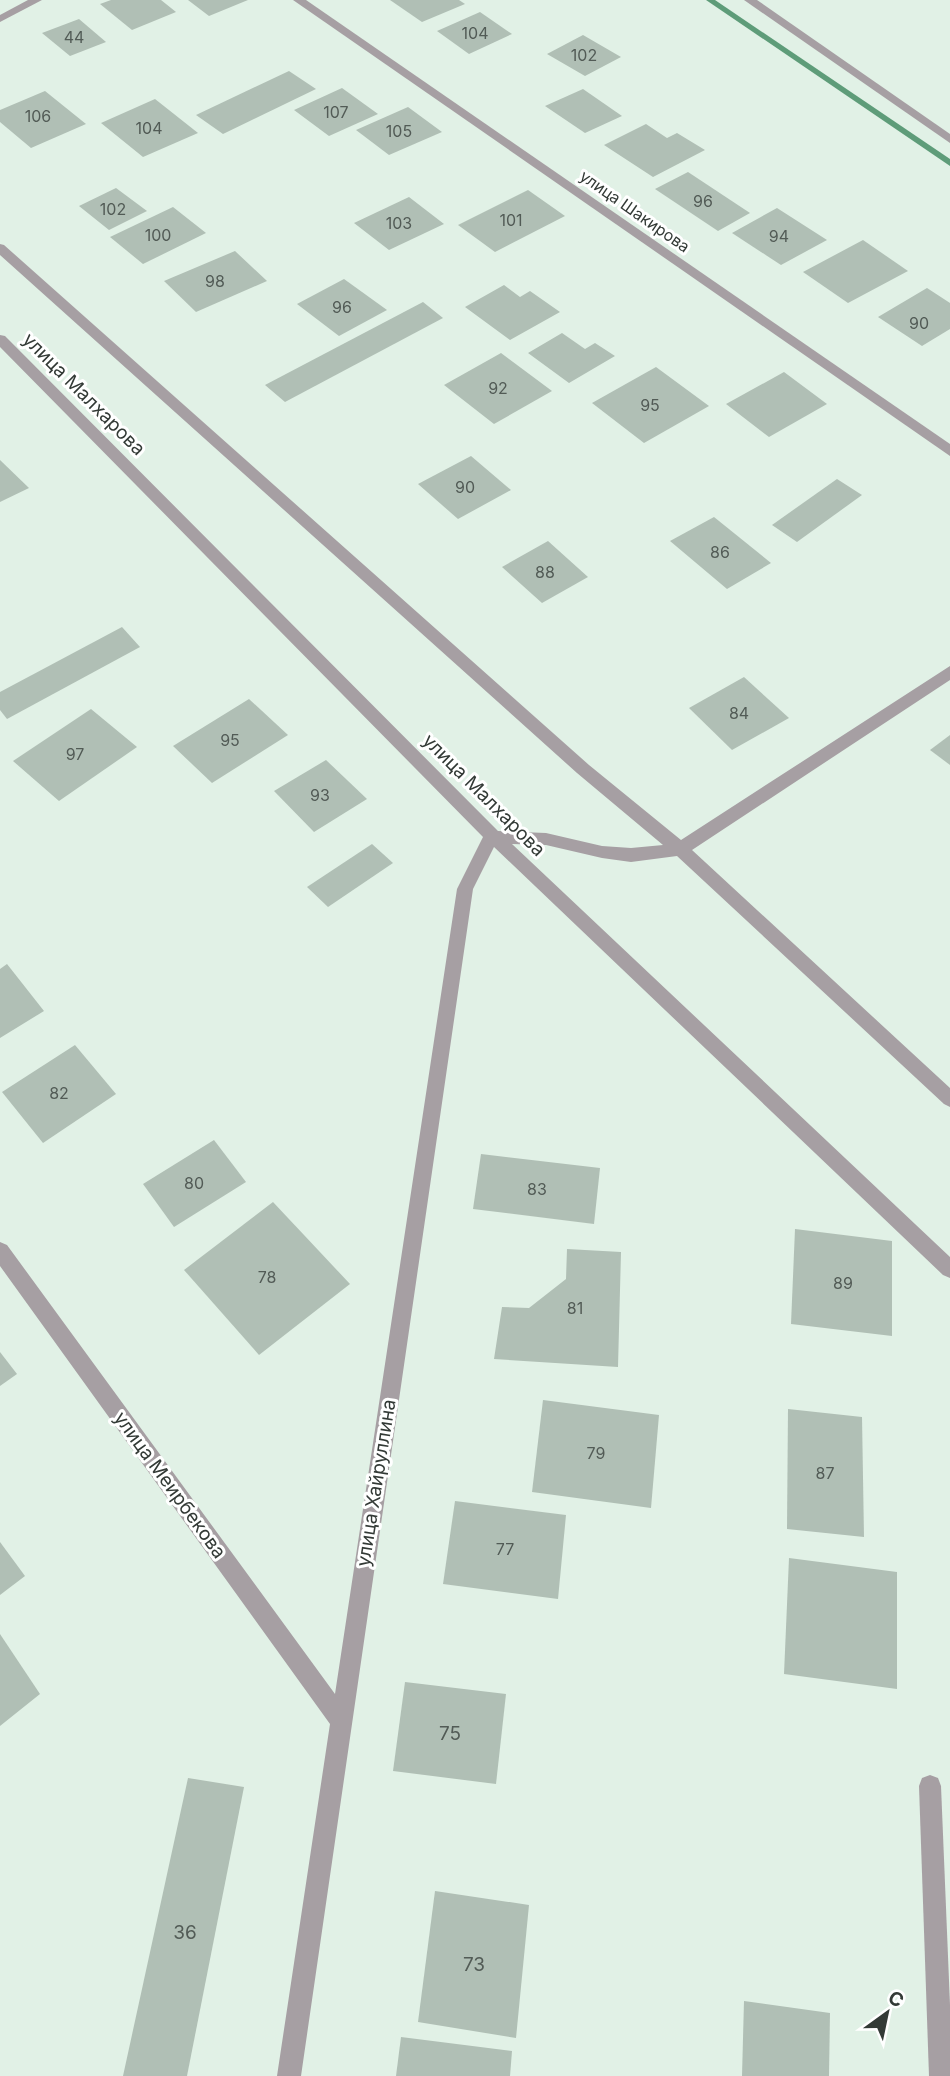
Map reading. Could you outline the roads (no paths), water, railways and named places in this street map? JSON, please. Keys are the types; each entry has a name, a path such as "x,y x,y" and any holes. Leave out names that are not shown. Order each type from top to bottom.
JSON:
{"street":[{"path":"0,19 36,0"},
{"name":"улица Шакирова","path":"299,0 950,451"},
{"path":"751,0 950,139"},
{"path":"0,248 572,759 680,849 950,1099"},
{"name":"улица Малхарова","path":"0,340 494,836 950,1269"},
{"path":"494,836 547,839 602,852 631,855 680,849 950,672"},
{"name":"улица Хайруллина","path":"289,2076 465,889 494,836"},
{"name":"улица Меирбекова","path":"0,1251 341,1720"},
{"path":"930,1786 941,2076"}],"waterway":[{"path":"710,0 950,163"}]}
